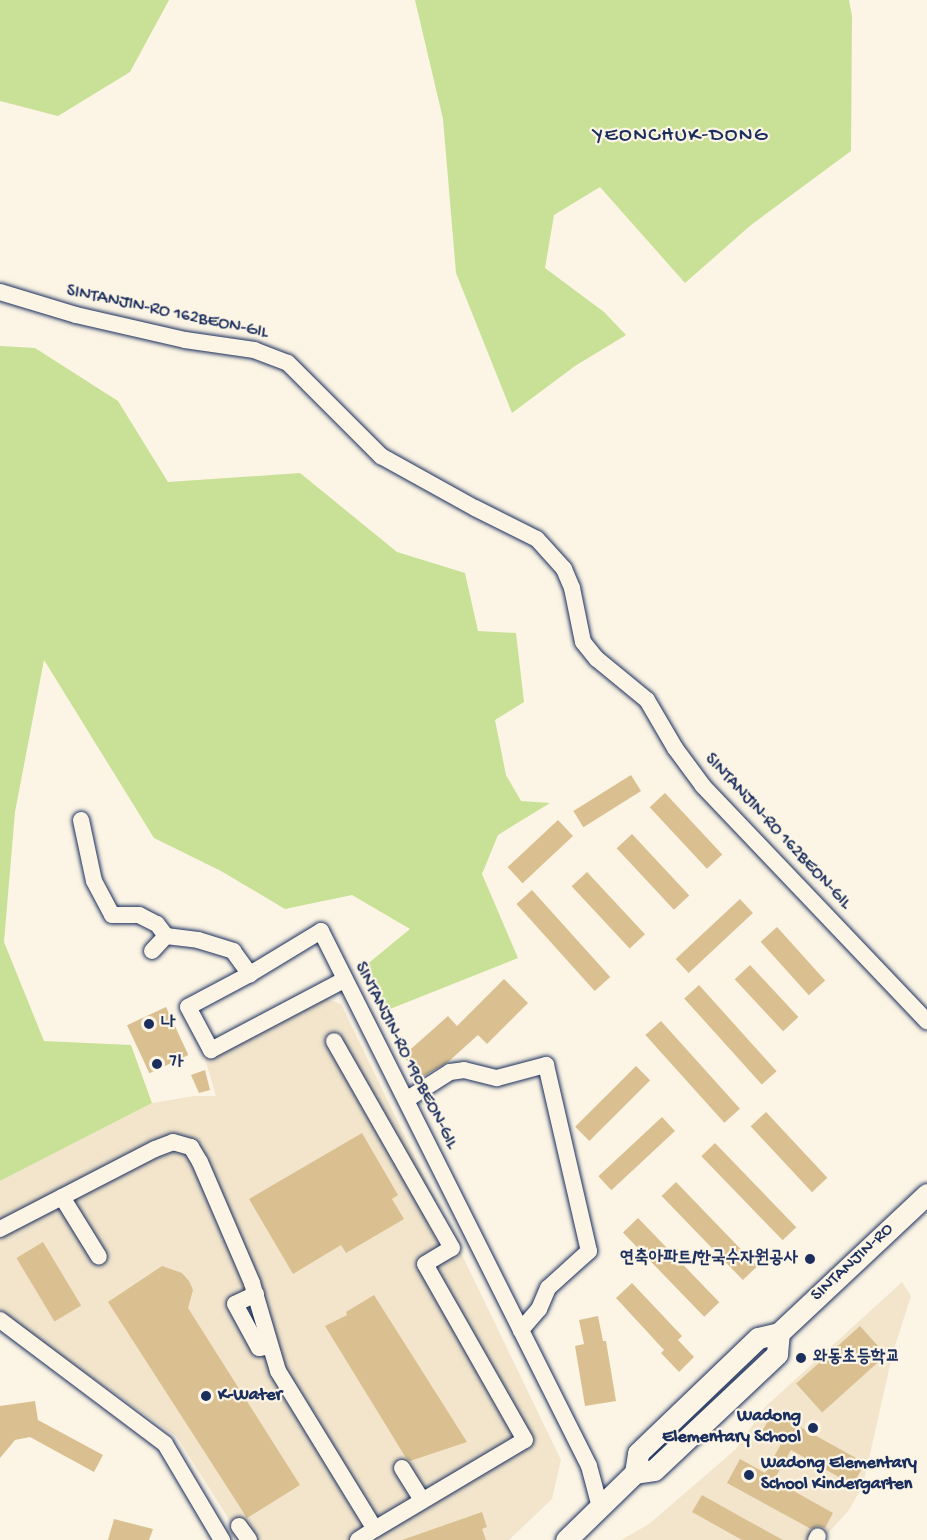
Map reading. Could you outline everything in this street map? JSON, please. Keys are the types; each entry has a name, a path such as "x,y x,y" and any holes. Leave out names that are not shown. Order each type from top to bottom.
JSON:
{"main road":[{"name":"SINTANJIN-RO","path":"566,1540 635,1473 638,1453 758,1338 779,1333 927,1194"}],"street":[{"name":"SINTANJIN-RO 162BEON-GIL","path":"0,292 76,315 185,340 254,350 288,363 381,456 537,539 564,569 572,588 583,642 597,659 647,700 675,748 703,786 927,1021"},
{"path":"81,820 94,881 112,915 140,915 158,924 166,936 198,940 232,951 250,974 188,1007 211,1050 344,980"},
{"name":"SINTANJIN-RO 190BEON-GIL","path":"250,974 321,931 589,1466 600,1508"},
{"path":"152,951 166,936"},
{"path":"334,1041 452,1248 425,1264 525,1440 358,1540"},
{"path":"406,1100 450,1072 464,1070 497,1078 546,1065 588,1251 548,1288 539,1309 521,1330"},
{"path":"0,1229 155,1149 173,1142 191,1148 200,1162 256,1294 278,1371 375,1529"},
{"path":"62,1197 99,1257"},
{"path":"0,1320 165,1444 222,1540"},
{"path":"402,1468 422,1500"},
{"path":"239,1526 249,1540"}],"shaded area":[{"path":"319,996 341,1004 561,1460 552,1499 509,1540 242,1540 177,1437 0,1313 0,1181 152,1103 194,1096 216,1096 205,1059"},
{"name":"Wadong Elementary School","path":"902,1282 911,1296 893,1352 863,1485 849,1510 822,1540 621,1540 649,1524 736,1449 765,1407"}],"green space":[{"path":"0,0 169,0 130,72 58,116 0,101"},
{"path":"415,0 849,0 852,16 851,151 751,225 685,283 600,187 554,215 545,268 604,312 626,335 575,366 512,413 456,273 443,119"},
{"path":"0,346 35,348 118,401 168,482 300,473 397,552 465,573 478,631 516,633 524,702 495,720 506,775 521,801 550,803 498,835 482,874 518,958 385,1011 365,966 410,929 352,895 285,909 221,871 154,838 44,660 15,812 4,942 44,1041 131,1045 152,1103 0,1181"}],"building":[{"path":"631,775 641,791 583,827 573,811"},
{"path":"665,793 722,854 707,869 650,807"},
{"path":"558,820 573,836 523,883 508,867"},
{"path":"632,834 689,895 674,910 617,848"},
{"path":"587,872 645,934 630,948 572,886"},
{"path":"532,890 610,977 595,991 516,904"},
{"path":"740,899 753,913 689,973 676,959"},
{"path":"777,927 825,981 809,995 761,942"},
{"path":"750,965 798,1017 783,1031 735,979"},
{"path":"504,979 528,1003 487,1044 478,1035 448,1062 422,1077 403,1056 448,1016 457,1026"},
{"path":"699,985 777,1071 762,1085 684,998"},
{"path":"166,1007 188,1055 149,1073 127,1025"},
{"path":"661,1021 740,1109 724,1123 645,1035"},
{"path":"636,1066 650,1080 589,1141 575,1127"},
{"path":"205,1070 210,1090 199,1093 191,1075"},
{"path":"766,1112 827,1178 812,1192 751,1126"},
{"path":"662,1117 675,1131 611,1190 598,1176"},
{"path":"362,1133 398,1195 392,1199 404,1219 346,1253 341,1245 293,1274 249,1199"},
{"path":"715,1143 796,1227 783,1240 701,1156"},
{"path":"676,1182 757,1266 743,1280 662,1196"},
{"path":"638,1218 719,1302 704,1317 623,1233"},
{"path":"43,1242 81,1305 55,1321 16,1258"},
{"name":"K-Water","path":"162,1266 182,1273 189,1281 193,1290 188,1308 300,1485 247,1518 108,1302"},
{"path":"632,1283 682,1336 678,1340 694,1357 679,1372 661,1353 664,1350 616,1298"},
{"path":"374,1295 467,1442 410,1461 406,1458 325,1326 347,1315 346,1312"},
{"path":"598,1316 603,1341 606,1341 616,1401 585,1406 575,1346 584,1344 579,1320"},
{"path":"860,1326 886,1355 822,1413 796,1384"},
{"path":"35,1401 38,1420 103,1455 94,1472 30,1437 15,1440 0,1458 0,1406"},
{"path":"773,1412 865,1463 853,1485 791,1450 774,1480 833,1513 825,1528 818,1526 811,1529 727,1483 740,1459 765,1473 781,1444 761,1433"},
{"path":"702,1495 783,1540 742,1540 692,1512"},
{"path":"482,1512 487,1527 482,1529 486,1540 402,1540"},
{"path":"114,1519 153,1529 149,1540 108,1540"}],"place":[{"name":"나","path":"149,1024"},
{"name":"가","path":"157,1064"},
{"name":"연축아파트/한국수자원공사","path":"810,1259"},
{"name":"와동초등학교","path":"801,1358"},
{"name":"K-Water","path":"206,1396"},
{"name":"Wadong Elementary School","path":"813,1428"},
{"name":"Wadong Elementary School Kindergarten","path":"749,1475"}],"district":[{"name":"YEONCHUK-DONG","path":"681,137"}]}
